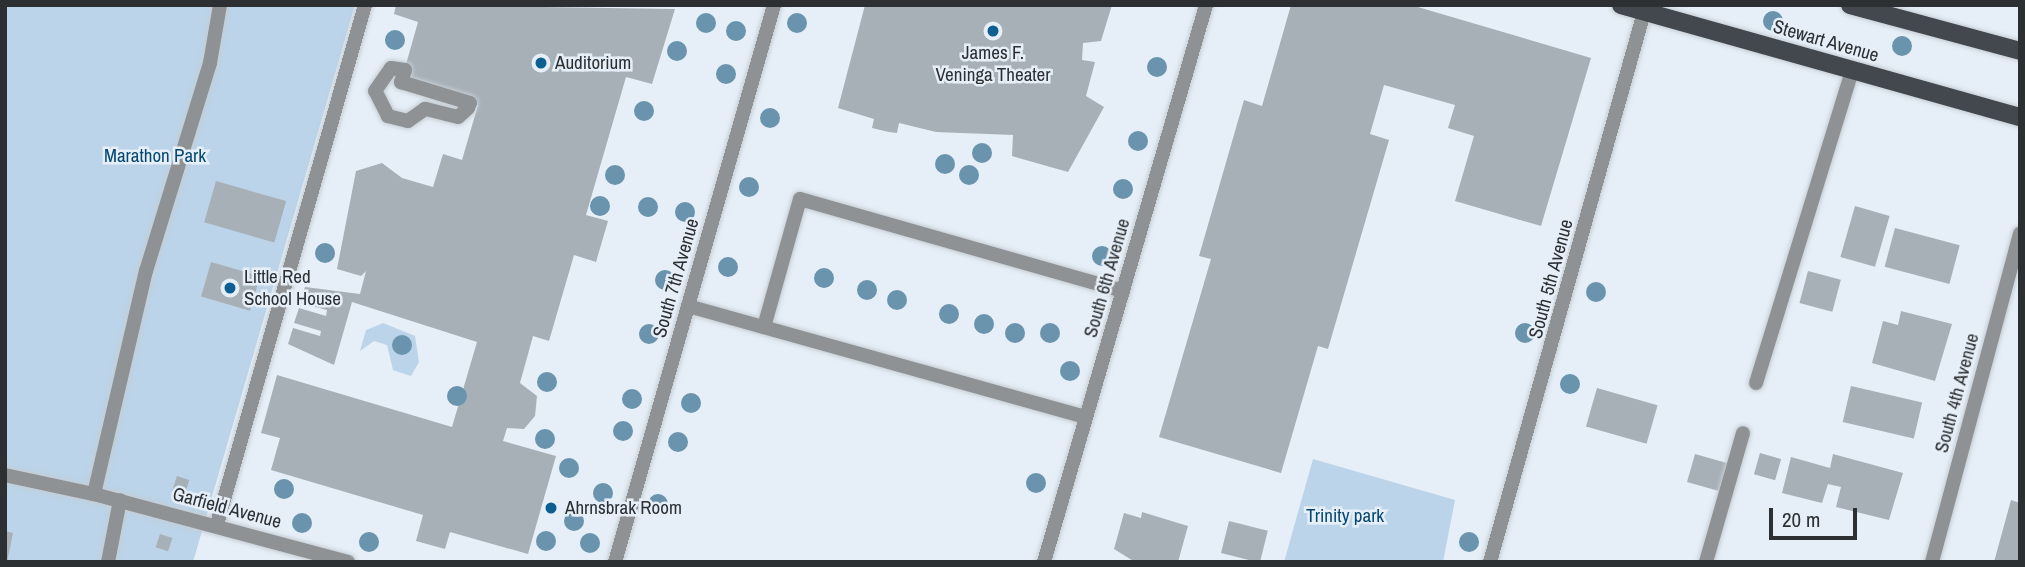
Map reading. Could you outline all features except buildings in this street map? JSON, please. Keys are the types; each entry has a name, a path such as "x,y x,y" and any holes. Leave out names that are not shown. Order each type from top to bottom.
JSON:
{"main road":[{"name":"Stewart Avenue","path":"1621,5 1645,9 2020,117"},
{"path":"1859,7 2020,51"}],"street":[{"path":"94,494 145,271 208,71 220,5"},
{"path":"216,524 365,5"},
{"name":"South 7th Avenue","path":"615,562 774,5"},
{"name":"South 6th Avenue","path":"1044,562 1206,5"},
{"name":"South 5th Avenue","path":"1490,562 1645,9"},
{"path":"391,68 405,70 401,82 470,103 468,108 458,117 425,109 408,121 388,116 376,103 377,83 391,68"},
{"path":"1756,383 1852,70"},
{"path":"764,327 800,199 1123,291"},
{"name":"South 4th Avenue","path":"1932,562 2020,234"},
{"path":"688,306 1087,417"},
{"path":"1706,562 1743,433"},
{"name":"Garfield Avenue","path":"5,474 216,524 348,562"},
{"path":"108,562 120,500"}],"green space":[{"name":"Marathon Park","path":"5,5 355,5 193,562 5,562"},
{"path":"383,323 415,336 419,362 411,376 393,370 387,345 374,341 360,351 366,330"},
{"name":"Trinity park","path":"1313,459 1455,500 1443,562 1284,562"}],"place":[{"name":"James F. Veninga Theater","path":"993,31"},
{"name":"Auditorium","path":"541,63"},
{"name":"Little Red School House","path":"230,288"},
{"name":"Ahrnsbrak Room","path":"551,508"}]}
